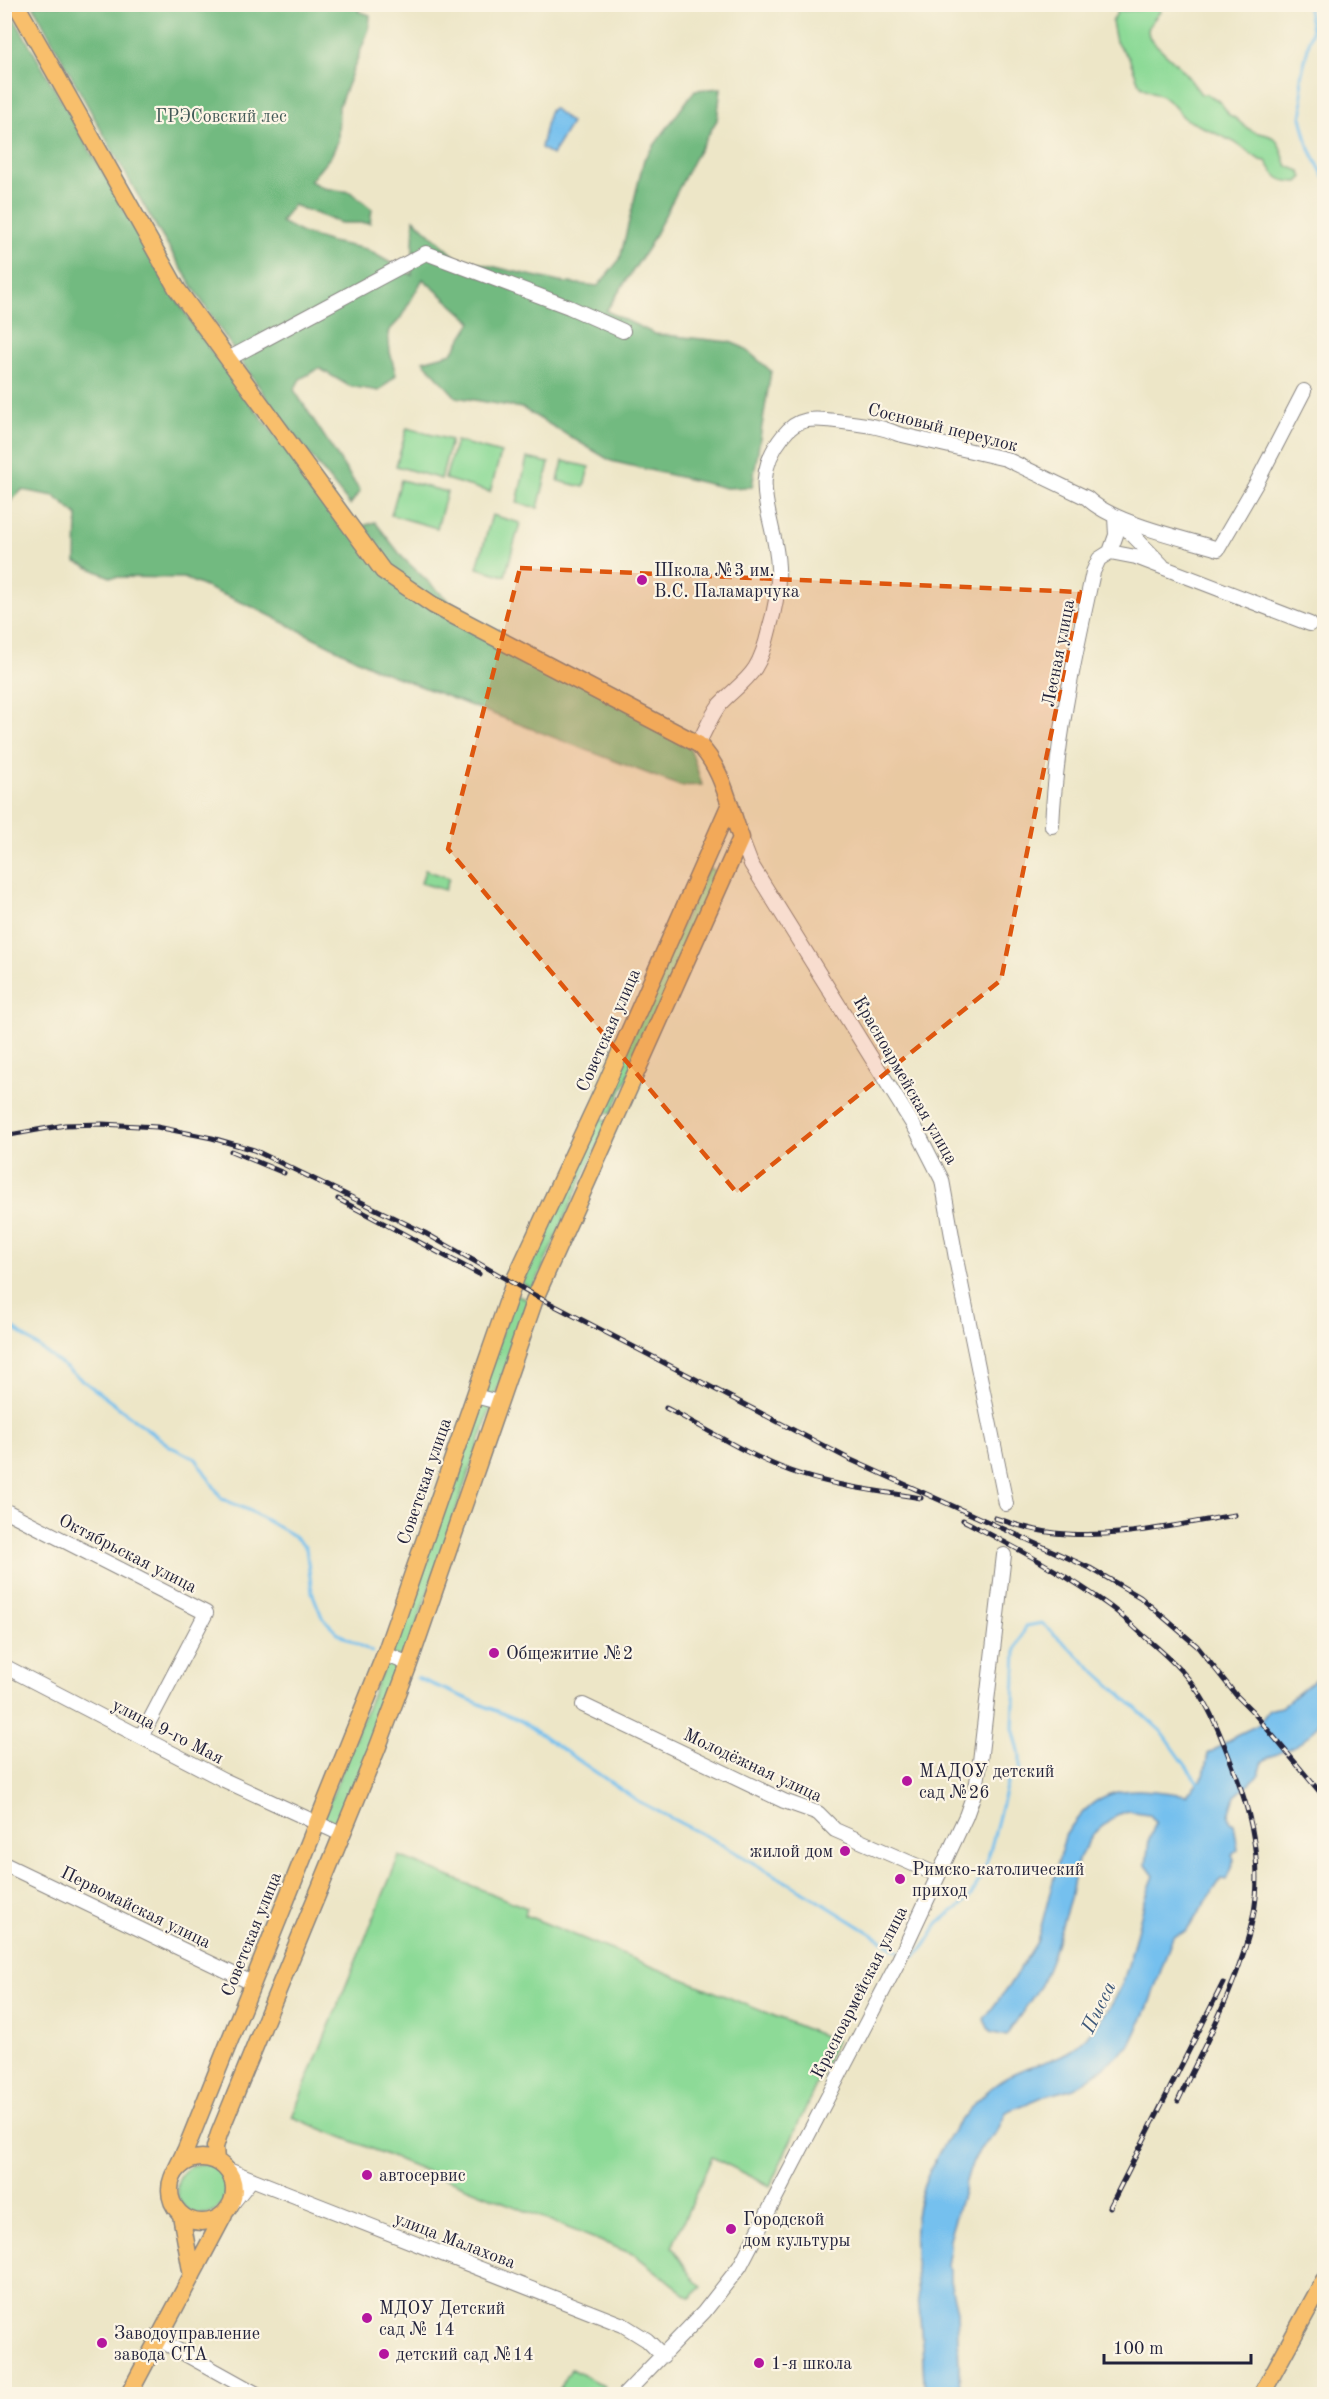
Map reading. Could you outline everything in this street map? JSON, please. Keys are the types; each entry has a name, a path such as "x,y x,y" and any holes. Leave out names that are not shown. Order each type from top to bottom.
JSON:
{"main road":[{"path":"16,4 177,290 383,571 433,605 698,744"},
{"name":"Красноармейская улица","path":"698,744 713,763 741,838"},
{"name":"Советская улица","path":"192,2276 181,2215 174,2208 170,2194 173,2176 186,2149 385,1654 516,1277 606,1084 729,806"},
{"path":"221,2165 215,2147 219,2134 343,1835 409,1664 536,1296 741,838"},
{"path":"129,2394 227,2210 235,2188 232,2176 221,2165 204,2158 187,2161 173,2176"},
{"path":"181,2215 195,2222 205,2223 216,2220 227,2210"},
{"path":"1262,2394 1324,2280"}],"street":[{"path":"228,359 426,253 569,306 623,332"},
{"name":"Сосновый переулок","path":"698,744 720,705 755,668 770,628 778,583 778,565 764,488 769,459 788,429 799,421 810,418 822,419 887,429 898,434 996,456 1019,464 1087,498 1096,507 1115,517 1218,549 1257,482 1304,391"},
{"path":"1115,517 1116,535 1110,552 1136,557 1310,624"},
{"path":"1115,517 1165,568"},
{"name":"Лесная улица","path":"1052,826 1055,776 1066,699 1093,572 1099,559 1110,552"},
{"name":"Красноармейская улица","path":"741,838 751,864 917,1131 942,1180 1006,1504"},
{"path":"475,1396 498,1402"},
{"name":"Октябрьская улица","path":"4,1510 206,1613 141,1737"},
{"name":"Красноармейская улица","path":"625,2394 704,2312 740,2266 897,1964 966,1816 976,1788 1004,1555"},
{"path":"385,1654 409,1664"},
{"name":"улица 9-го Мая","path":"4,1666 224,1780 343,1835"},
{"name":"Молодёжная улица","path":"583,1705 784,1801 818,1813 835,1830 939,1875"},
{"name":"Первомайская улица","path":"4,1864 252,1983"},
{"name":"улица Малахова","path":"221,2165 623,2325 647,2340 663,2356"},
{"path":"227,2210 252,2179"},
{"path":"158,2339 257,2394"}],"highlighted area":[{"path":"520,568 1080,592 1001,980 737,1193 448,849"}],"green space":[{"path":"6,4 161,274 197,331 349,531 375,522 403,558 470,621 678,730 692,753 702,785 680,786 376,669 255,608 184,578 110,577 76,562 77,515 54,496 22,490 5,507"},
{"name":"ГРЭСовский лес","path":"33,5 361,5 358,11 370,15 369,29 339,106 338,141 331,156 310,181 323,188 350,192 372,209 370,223 341,223 293,205 281,222 302,233 366,249 412,275 414,219 457,258 559,282 598,286 620,259 644,159 695,90 721,88 717,120 648,248 606,311 655,334 730,342 744,348 771,371 752,487 726,488 611,461 522,408 456,397 423,361 452,353 472,322 423,279 400,319 388,332 396,375 379,391 349,386 319,368 300,379 294,390 360,491 350,505 281,418 207,308 146,209"},
{"path":"1158,5 1160,12 1148,28 1151,40 1182,69 1201,94 1218,100 1229,115 1246,127 1276,140 1287,166 1300,171 1303,177 1298,182 1281,180 1266,161 1260,160 1234,142 1185,119 1162,96 1143,88 1139,83 1129,58 1116,42 1112,22 1118,11 1139,10"},
{"path":"407,428 451,440 441,479 396,466"},
{"path":"456,441 501,453 490,492 445,479"},
{"path":"527,458 549,463 538,508 517,503"},
{"path":"563,461 589,467 584,487 558,481"},
{"path":"401,480 447,492 437,528 391,515"},
{"path":"492,515 520,523 505,576 477,568"},
{"path":"708,868 720,873 611,1114 598,1108"},
{"path":"425,870 449,878 445,890 421,883"},
{"path":"595,1116 608,1121 533,1289 521,1283"},
{"path":"516,1294 529,1301 495,1396 480,1392"},
{"path":"477,1401 492,1405 405,1659 389,1653"},
{"path":"387,1658 404,1666 340,1829 322,1821"},
{"path":"399,1856 527,1908 525,1915 836,2041 770,2186 712,2157 672,2247 694,2280 702,2287 690,2298 635,2255 292,2117"},
{"path":"197,2164 207,2164 220,2171 227,2184 227,2194 220,2207 207,2214 197,2214 188,2210 181,2203 177,2194 177,2184 181,2175 188,2168"},
{"path":"571,2369 604,2386 599,2394 557,2394"}],"water":[{"path":"553,108 571,123 552,155 541,148 549,112"},
{"path":"1324,1669 1324,1707 1313,1732 1301,1742 1263,1761 1259,1775 1235,1796 1229,1815 1230,1821 1234,1824 1238,1850 1232,1855 1234,1860 1226,1880 1221,1879 1186,1932 1173,1936 1148,2007 1130,2045 1075,2088 1042,2097 1006,2112 997,2132 980,2149 970,2168 949,2239 947,2265 950,2269 950,2281 957,2311 960,2394 925,2394 915,2266 915,2227 918,2207 932,2166 955,2127 969,2110 999,2082 1074,2048 1100,2021 1122,1984 1144,1902 1154,1876 1146,1865 1149,1840 1156,1822 1149,1814 1128,1811 1117,1815 1094,1833 1078,1860 1070,1899 1041,1985 1006,2036 990,2032 984,2019 1037,1942 1065,1836 1077,1818 1090,1806 1103,1797 1117,1792 1148,1790 1186,1795 1204,1776 1208,1754 1237,1735 1258,1725 1269,1710 1281,1707 1320,1675"}],"waterway":[{"path":"1307,4 1312,30 1301,77 1303,110 1301,117 1308,145 1324,177"},
{"path":"4,1321 171,1447 196,1459 222,1499 250,1511 294,1536 306,1548 312,1592 322,1617 339,1634 372,1652"},
{"path":"905,1953 912,1956 925,1945 941,1921 970,1897 984,1870 1008,1781 1014,1778 1020,1769 1020,1755 1013,1728 1016,1649 1026,1626 1042,1623 1162,1732 1199,1784"},
{"path":"417,1678 521,1721 638,1801 719,1843 899,1951"}],"railway":[{"path":"4,1136 65,1125 102,1124 157,1127 212,1138 254,1150 425,1233 536,1296 849,1459 1090,1568 1140,1597 1197,1646 1324,1797"},
{"path":"231,1151 284,1173"},
{"path":"338,1199 479,1274"},
{"path":"666,1408 743,1450 790,1471 838,1484 921,1498"},
{"path":"995,1518 1041,1531 1095,1535 1142,1531 1235,1515"},
{"path":"963,1520 1073,1581 1118,1612 1167,1656 1187,1677 1205,1703 1236,1775 1255,1845 1257,1881 1253,1917 1231,1988 1178,2101"},
{"path":"1110,2207 1223,1983"}],"place":[{"name":"Школа №3 им. В.С. Паламарчука","path":"642,580"},
{"name":"Общежитие №2","path":"494,1653"},
{"name":"МАДОУ детский сад №26","path":"907,1781"},
{"name":"жилой дом","path":"845,1851"},
{"name":"Римско-католический приход","path":"900,1879"},
{"name":"автосервис","path":"367,2175"},
{"name":"Городской дом культуры","path":"731,2229"},
{"name":"МДОУ Детский сад № 14","path":"367,2318"},
{"name":"Заводоуправление завода СТА","path":"102,2343"},
{"name":"детский сад №14","path":"384,2354"},
{"name":"1-я школа","path":"759,2363"}],"water label":[{"name":"Писса","path":"1098,2007"}]}
